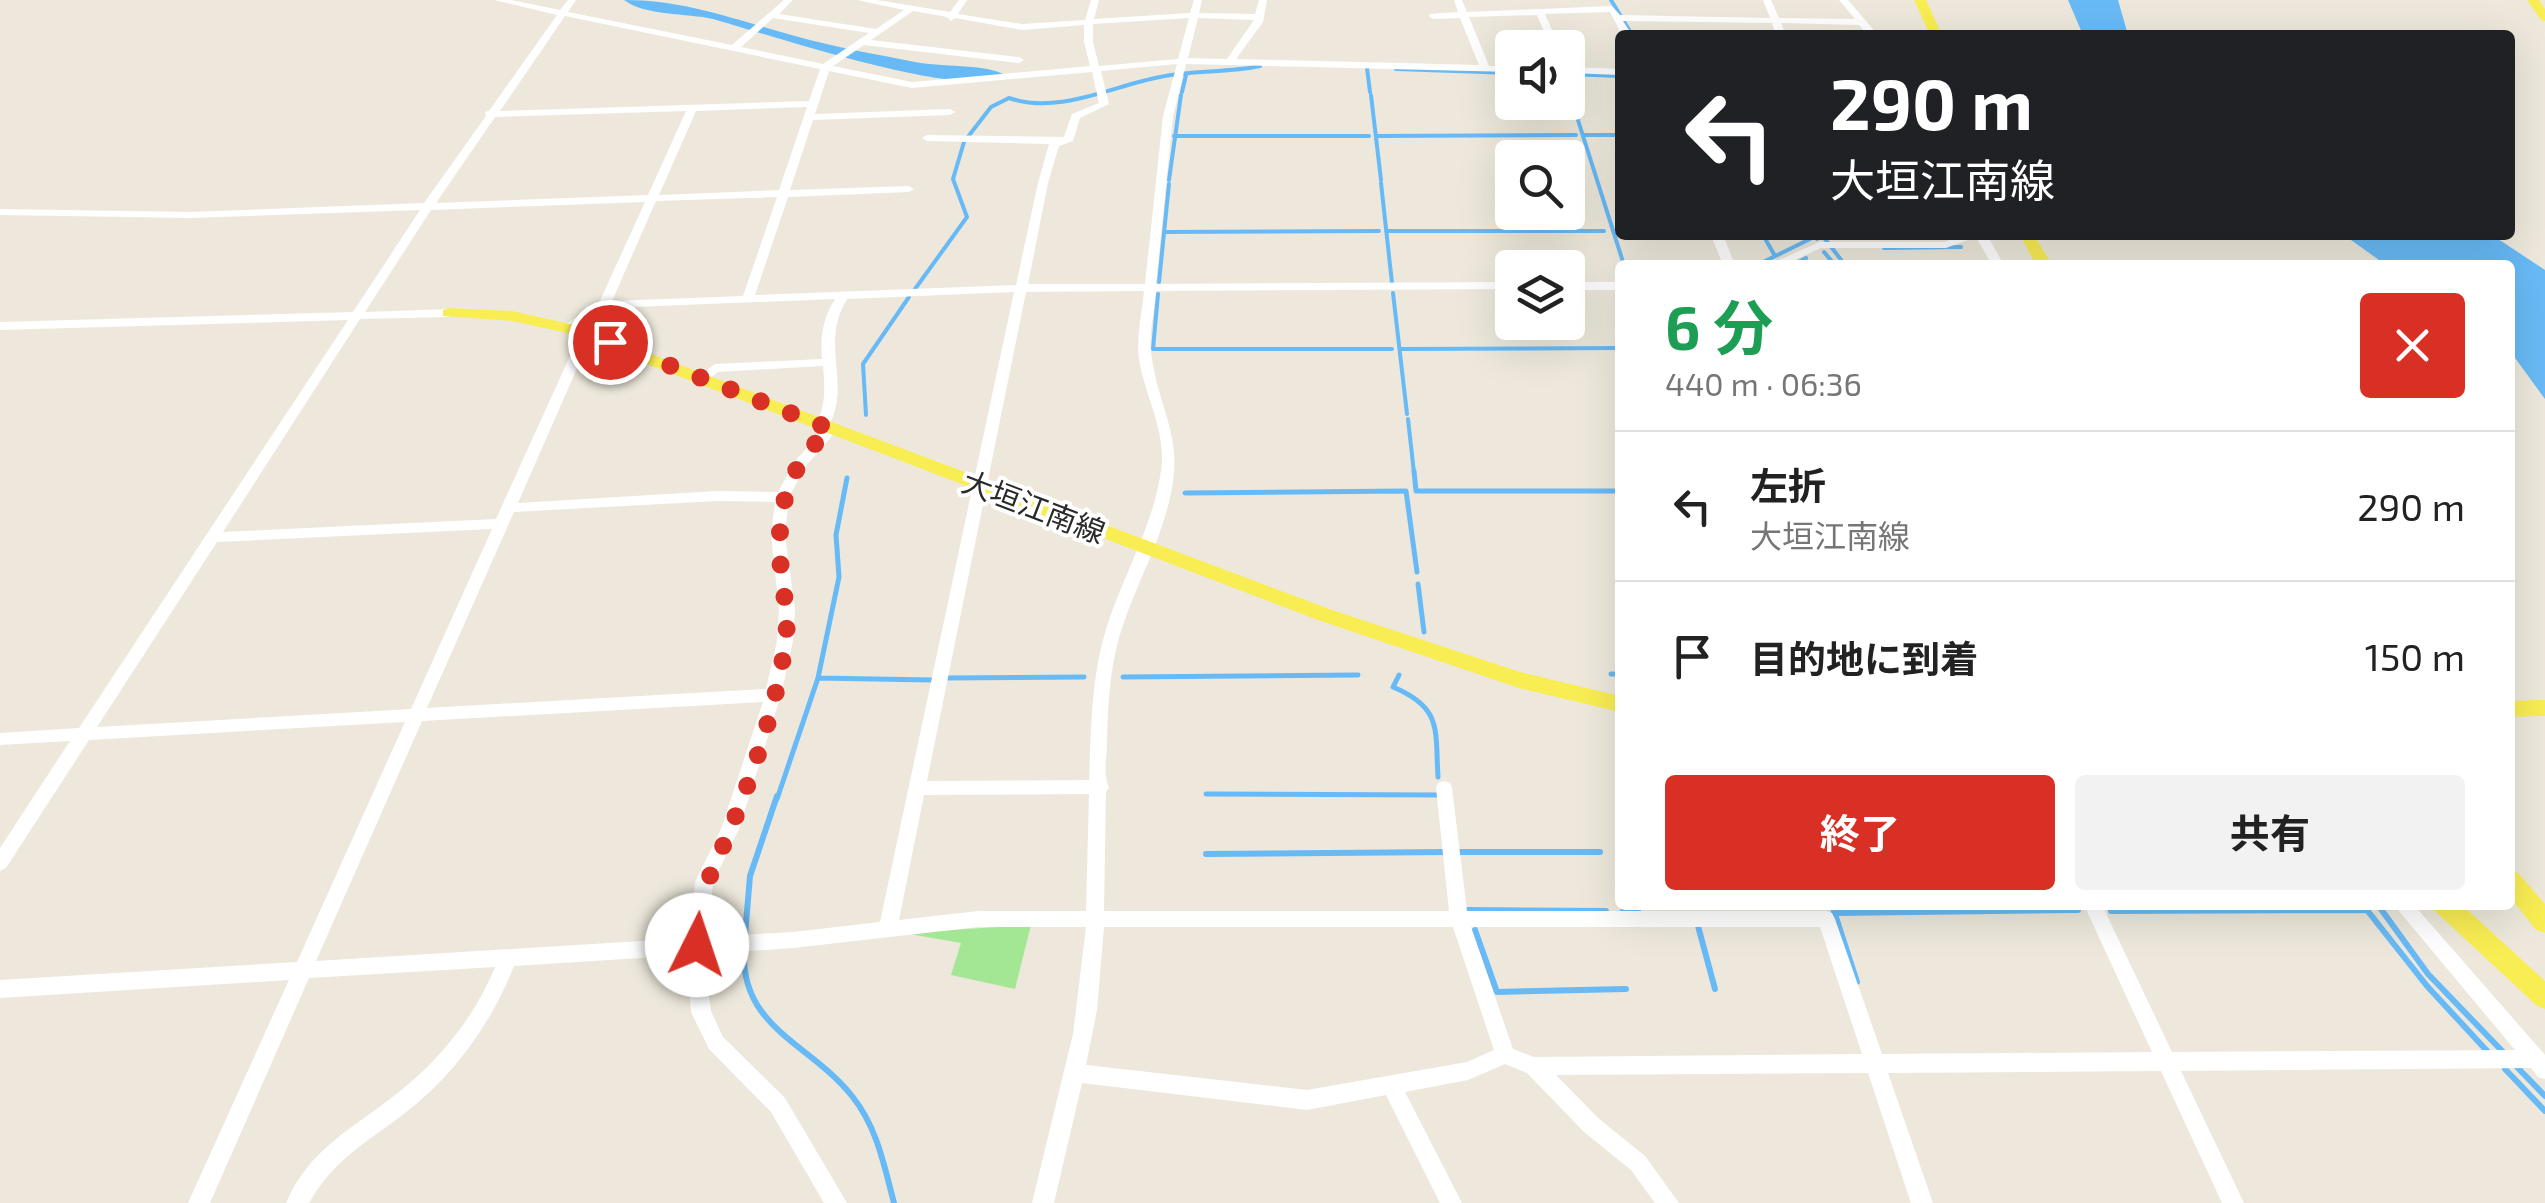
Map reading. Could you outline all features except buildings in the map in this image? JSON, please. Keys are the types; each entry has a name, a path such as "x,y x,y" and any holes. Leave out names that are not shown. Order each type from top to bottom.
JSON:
{"main road":[{"path":"1920,0 1934,30"},
{"path":"2532,0 2545,17"},
{"name":"大垣江南線","path":"449,313 512,316 577,331 1150,550 1519,680 1615,703"},
{"path":"2515,709 2545,708"},
{"path":"2515,886 2545,922"},
{"path":"2450,910 2545,997"}],"street":[{"path":"498,0 912,85 1182,61 1495,68"},
{"path":"0,863 428,206 572,0"},
{"path":"734,48 789,0"},
{"path":"861,0 950,18 1022,27 1086,24 1196,7 1259,18"},
{"path":"950,18 962,0"},
{"path":"888,928 1052,147 1069,139 1076,116 1104,104 1092,69 1086,24 1095,0"},
{"path":"1231,60 1259,18 1263,0"},
{"path":"1458,0 1485,68"},
{"path":"1766,0 1778,30"},
{"path":"1843,0 1869,30"},
{"path":"1043,1203 1087,1008 1101,787 1103,673 1123,605 1150,550 1169,465 1164,417 1146,370 1168,116 1196,7"},
{"path":"1433,16 1612,9 1775,22 1862,22"},
{"path":"748,299 826,67 910,10"},
{"path":"1540,12 1548,30"},
{"path":"770,15 877,32"},
{"path":"1017,76 1022,27"},
{"path":"862,42 1019,60"},
{"path":"1585,71 1615,72"},
{"path":"489,114 813,104"},
{"path":"199,1203 505,516 577,331 604,306 692,108"},
{"path":"809,117 950,112"},
{"path":"928,138 1064,140"},
{"path":"0,212 190,215 909,188"},
{"path":"1785,260 1819,244 1853,240"},
{"path":"1876,240 1946,245 1959,240"},
{"path":"604,306 1021,288 1495,286"},
{"path":"1585,286 1615,286"},
{"path":"836,1203 778,1104 716,1043 701,1012 697,945 704,882 730,828 773,696 787,625 778,550 782,498 826,427 830,410 825,330 844,295"},
{"path":"0,326 449,313"},
{"path":"701,379 715,368 828,362"},
{"path":"212,538 716,496 782,498"},
{"path":"0,739 773,696"},
{"path":"918,788 1101,787"},
{"path":"1444,788 1460,919 1506,1055"},
{"path":"2094,910 2233,1203"},
{"path":"2407,910 2540,1065"},
{"path":"0,989 697,945 978,919 1093,921 1189,915 1206,920 1460,919 1824,912 1922,1203"},
{"path":"296,1203 318,1164 344,1138 401,1104 446,1066 508,957"},
{"path":"1074,1073 1308,1100 1468,1072 1506,1055 1534,1066 2166,1061 2540,1065"},
{"path":"1534,1066 1591,1125 1638,1163 1668,1203"},
{"path":"1394,1085 1396,1098 1451,1203"}],"green space":[{"path":"1031,925 1015,989 951,975 961,943 904,933"}],"water":[{"path":"2068,0 2118,0 2127,30 2081,30"},
{"path":"2351,240 2500,240 2545,270 2545,399 2515,358 2515,260 2379,260"}],"waterway":[{"path":"632,0 716,15 790,40 939,73 995,75"},
{"path":"1611,0 1629,30"},
{"path":"967,138 991,107 1009,98 1066,101 1160,77 1260,66"},
{"path":"1367,68 1370,92"},
{"path":"1396,69 1495,72"},
{"path":"1182,92 1186,75"},
{"path":"1585,75 1615,76"},
{"path":"1175,136 1181,95"},
{"path":"1371,95 1381,180"},
{"path":"1578,120 1615,237"},
{"path":"1376,136 1576,135"},
{"path":"1583,135 1615,135"},
{"path":"1169,180 1175,136"},
{"path":"1175,136 1369,136"},
{"path":"915,289 967,217 953,179 964,142"},
{"path":"1381,183 1386,231"},
{"path":"1164,232 1169,184"},
{"path":"1164,232 1379,231"},
{"path":"1386,231 1604,231"},
{"path":"1386,231 1392,283"},
{"path":"1159,282 1164,232"},
{"path":"1616,240 1622,260"},
{"path":"1766,240 1775,256"},
{"path":"1767,260 1808,240"},
{"path":"1826,240 1841,260"},
{"path":"1884,248 1961,247"},
{"path":"1824,252 1831,260"},
{"path":"1802,260 1806,258"},
{"path":"1393,293 1407,414"},
{"path":"1158,294 1153,349 1392,349"},
{"path":"866,415 863,364 909,297"},
{"path":"1400,349 1615,348"},
{"path":"1408,419 1414,473"},
{"path":"1414,471 1416,491 1615,491"},
{"path":"818,678 839,577 836,535 847,478"},
{"path":"1185,493 1406,491 1417,572"},
{"path":"1418,584 1424,632"},
{"path":"1123,677 1358,675"},
{"path":"1399,675 1393,687 1421,703 1433,722 1438,777"},
{"path":"946,678 1084,677"},
{"path":"777,799 818,678"},
{"path":"818,678 932,680"},
{"path":"1206,794 1440,795"},
{"path":"745,935 750,876 777,796"},
{"path":"1206,854 1447,852"},
{"path":"1458,852 1600,852"},
{"path":"1465,910 1606,911"},
{"path":"1835,913 2078,910"},
{"path":"2111,911 2367,910"},
{"path":"2367,910 2427,986 2488,1052"},
{"path":"2382,910 2428,974 2505,1054"},
{"path":"1623,911 1638,911"},
{"path":"1835,913 1857,982"},
{"path":"1698,926 1715,989"},
{"path":"1475,930 1497,992 1626,989"},
{"path":"744,947 745,974 765,1016 835,1077 861,1108 879,1147 894,1203"},
{"path":"2516,1066 2545,1096"},
{"path":"2505,1069 2545,1111"}],"route":[{"path":"610,342 831,429 800,464 782,498 778,550 787,610 784,641 773,696 730,828 704,882 698,907 697,945"}]}
